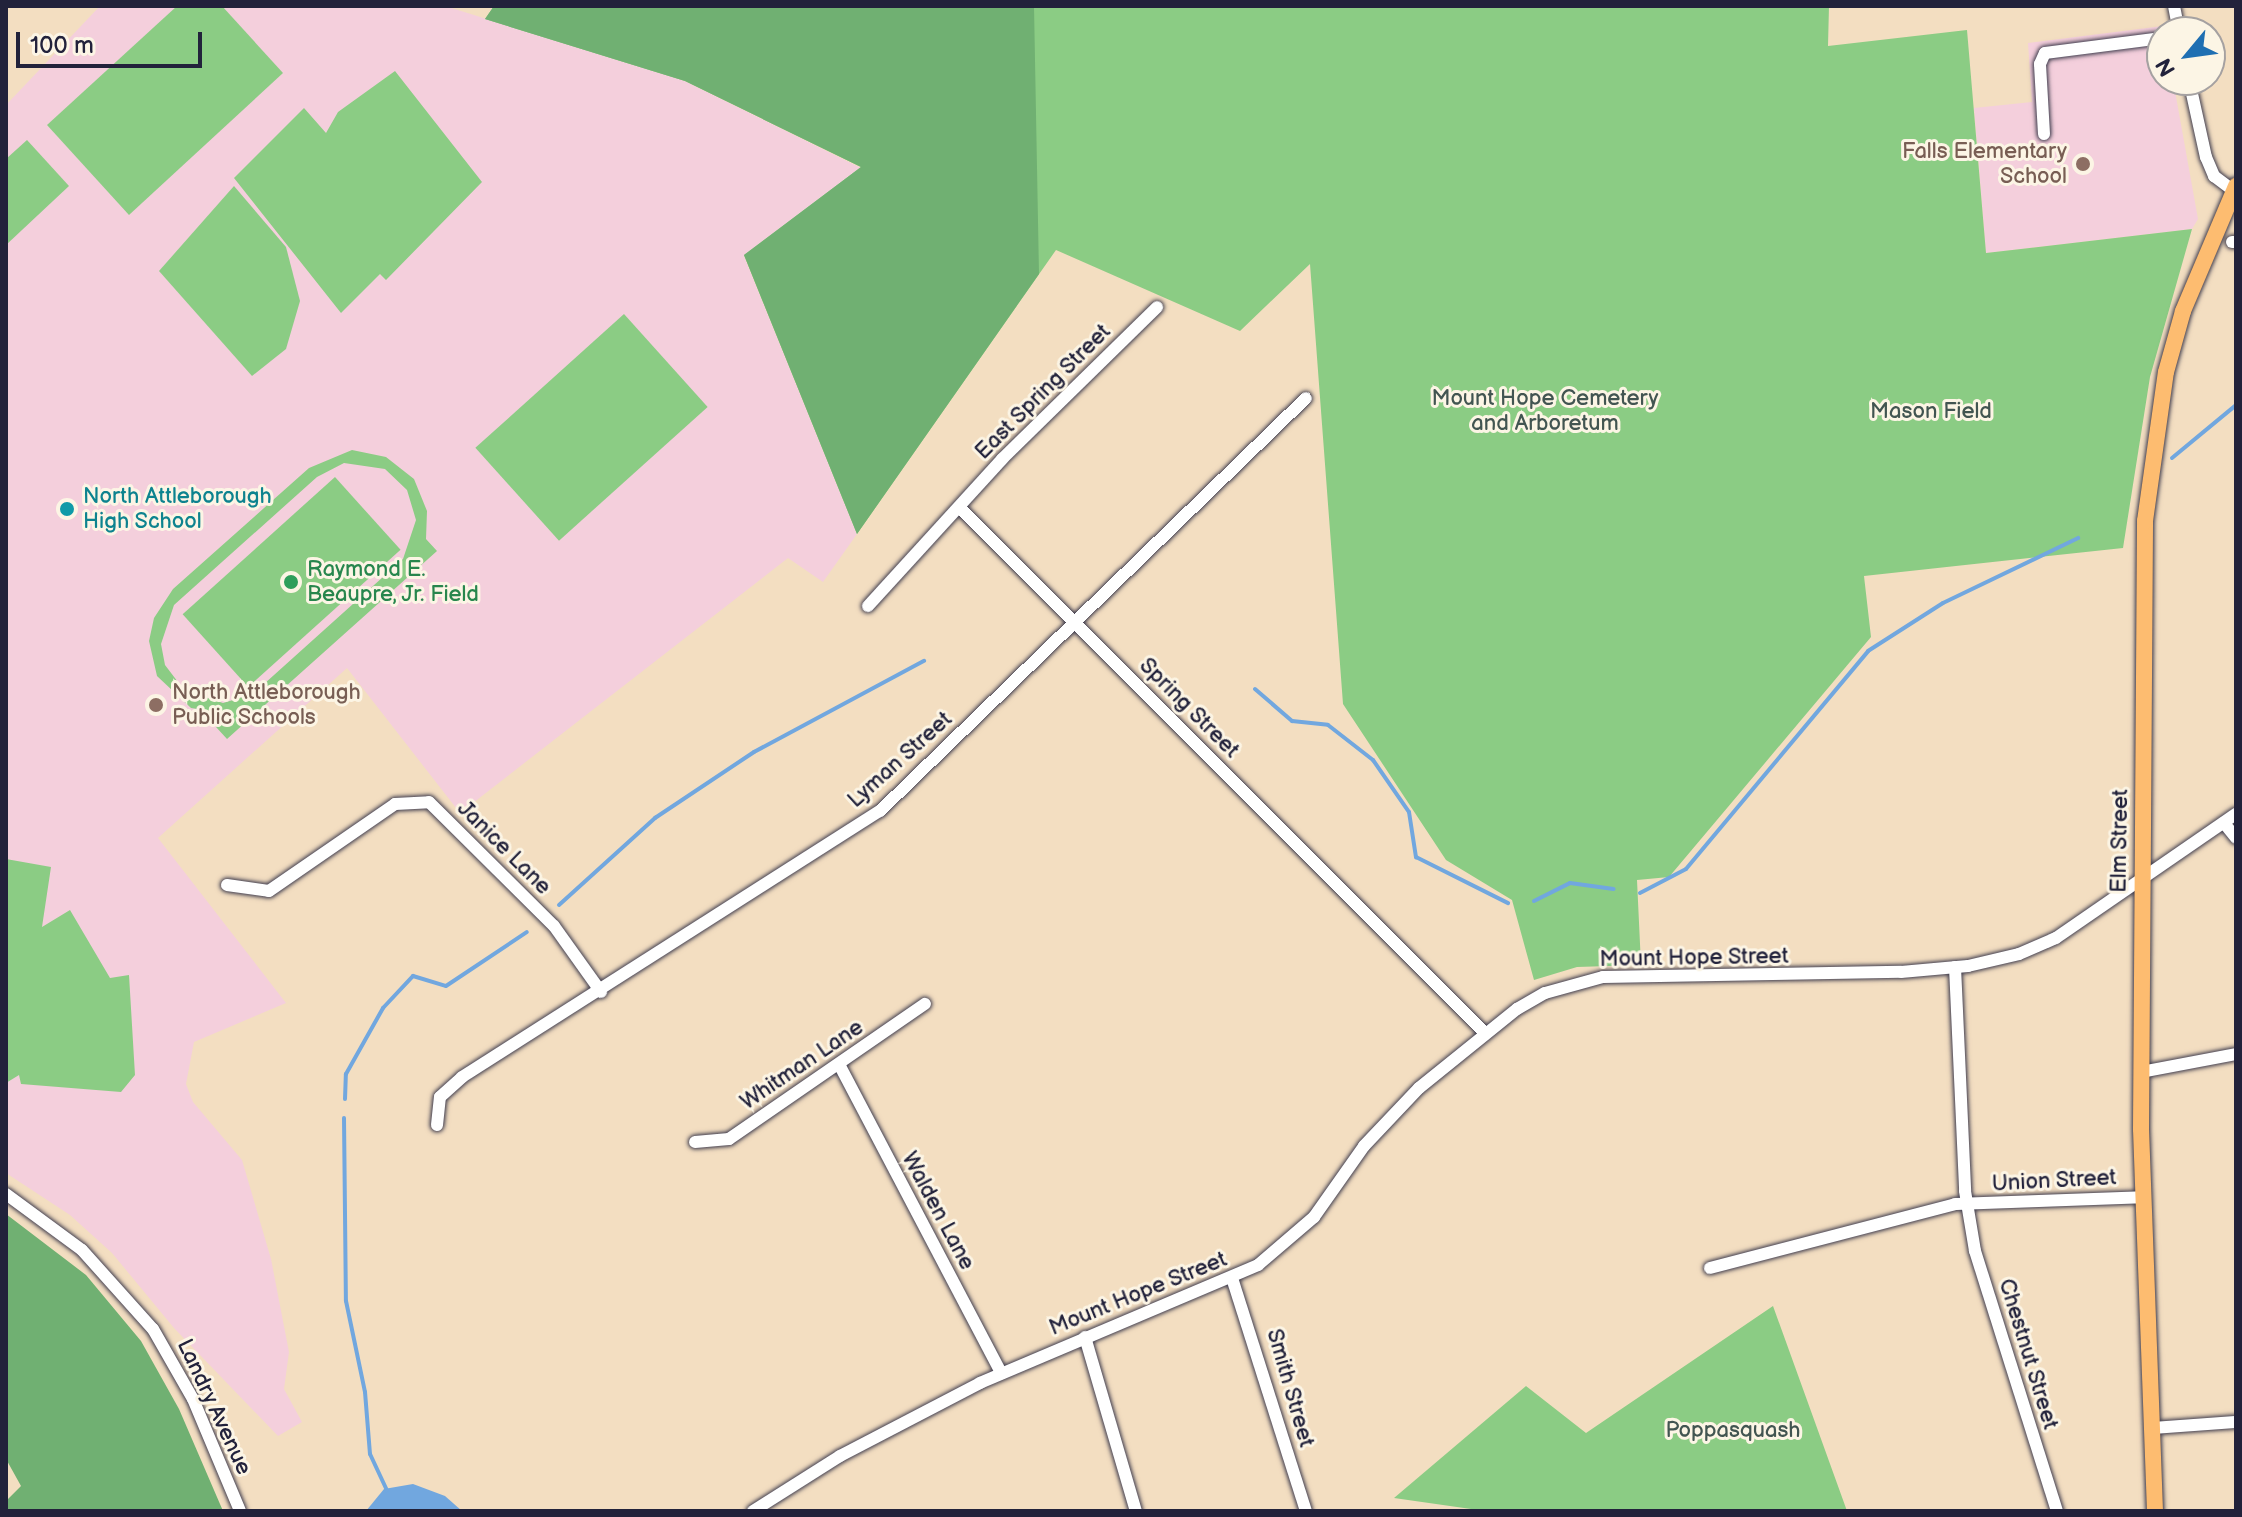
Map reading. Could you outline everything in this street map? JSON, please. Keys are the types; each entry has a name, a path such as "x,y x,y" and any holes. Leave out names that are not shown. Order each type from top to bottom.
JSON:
{"main road":[{"name":"Elm Street","path":"2155,1511 2141,1072 2145,521 2152,447 2183,311 2235,188"}],"street":[{"path":"2044,134 2040,64 2045,53 2146,40"},
{"path":"2193,96 2206,157 2214,176 2235,188"},
{"name":"East Spring Street","path":"959,507 1157,307"},
{"name":"Lyman Street","path":"437,1125 440,1097 462,1077 601,992 880,811 1306,398"},
{"path":"868,606 959,507"},
{"name":"Spring Street","path":"959,507 1485,1033"},
{"name":"Janice Lane","path":"227,885 269,891 395,804 429,802 554,926 601,992"},
{"name":"Mount Hope Street","path":"753,1511 840,1456 1001,1373 1232,1278 1289,1242 1391,1115 1485,1033 1545,993 1603,977 1827,976 1955,967 2019,954 2056,938 2236,814"},
{"path":"2224,823 2236,838"},
{"name":"Chestnut Street","path":"1955,967 1967,1206 1975,1251 2057,1511"},
{"name":"Whitman Lane","path":"695,1142 729,1139 840,1066 925,1004"},
{"path":"2141,1072 2236,1054"},
{"name":"Walden Lane","path":"840,1066 1001,1373"},
{"name":"Landry Avenue","path":"6,1194 82,1250 153,1329 193,1399 240,1511"},
{"name":"Union Street","path":"1967,1206 2143,1197"},
{"path":"1710,1268 1955,1204 1967,1206"},
{"name":"Smith Street","path":"1232,1278 1306,1511"},
{"path":"1085,1337 1136,1511"},
{"path":"2152,1428 2236,1422"}],"shaded area":[{"name":"North Attleborough Public Schools","path":"100,6 445,6 685,81 861,168 744,256 857,534 823,582 788,558 460,813 347,668 158,838 286,1003 194,1042 186,1084 193,1102 242,1160 271,1259 289,1352 284,1389 302,1422 278,1436 174,1328 112,1253 70,1215 6,1173 6,105"},
{"name":"Falls Elementary School","path":"2146,28 2146,96 2176,96 2198,219 2192,229 1986,253 1974,108 2032,102 2028,43"}],"green space":[{"path":"177,6 222,6 283,73 129,215 47,125"},
{"name":"Mount Hope Cemetery and Arboretum","path":"494,6 1829,6 1828,46 1967,30 1986,253 2192,229 2150,377 2123,548 1864,576 1871,637 1669,877 1637,880 1641,965 1577,967 1534,980 1512,900 1446,860 1343,704 1310,264 1240,331 1056,250 857,534 744,255 861,167 685,81 485,19"},
{"path":"494,6 1034,6 1039,274 857,534 744,255 861,167 685,81 485,19"},
{"path":"395,71 482,182 386,280 380,274 341,313 234,178 304,108 326,133 338,112"},
{"path":"27,140 69,186 6,245 6,159"},
{"path":"234,186 286,247 300,301 286,349 252,376 159,271"},
{"path":"624,314 708,407 559,541 475,448"},
{"path":"352,450 386,457 414,479 427,511 426,539 437,551 227,739 216,727 230,714 191,708 157,676 149,641 154,618 173,589 309,468","holes":["344,463 385,469 407,490 416,520 403,559 253,694 223,703 184,690 165,665 161,644 174,605 317,477"]},
{"name":"Raymond E. Beaupre, Jr. Field","path":"335,477 401,550 248,687 183,614"},
{"path":"6,859 51,867 42,927 70,910 110,978 129,975 135,1075 121,1092 21,1084 19,1075 6,1083"},
{"path":"6,1214 86,1275 141,1341 179,1409 223,1511 6,1511 6,1501 21,1486 6,1459"},
{"name":"Poppasquash","path":"1773,1306 1847,1511 1485,1511 1394,1498 1526,1386 1586,1433"}],"water":[{"path":"413,1484 445,1496 462,1511 366,1511 384,1489"}],"waterway":[{"path":"2172,458 2236,405"},
{"path":"1640,893 1686,869 1868,651 1943,603 2078,538"},
{"path":"559,905 655,818 754,752 924,661"},
{"path":"1255,689 1292,721 1328,725 1373,760 1409,812 1416,857 1508,903"},
{"path":"1534,901 1570,883 1614,889"},
{"path":"345,1099 346,1074 383,1008 413,976 446,986 527,932"},
{"path":"344,1118 346,1301 365,1392 370,1454 387,1490"}],"place":[{"name":"Falls Elementary School","path":"2083,164"},
{"name":"North Attleborough High School","path":"67,509"},
{"name":"Raymond E. Beaupre, Jr. Field","path":"291,582"},
{"name":"North Attleborough Public Schools","path":"156,705"}],"park label":[{"name":"Mason Field","path":"1931,412"}]}
